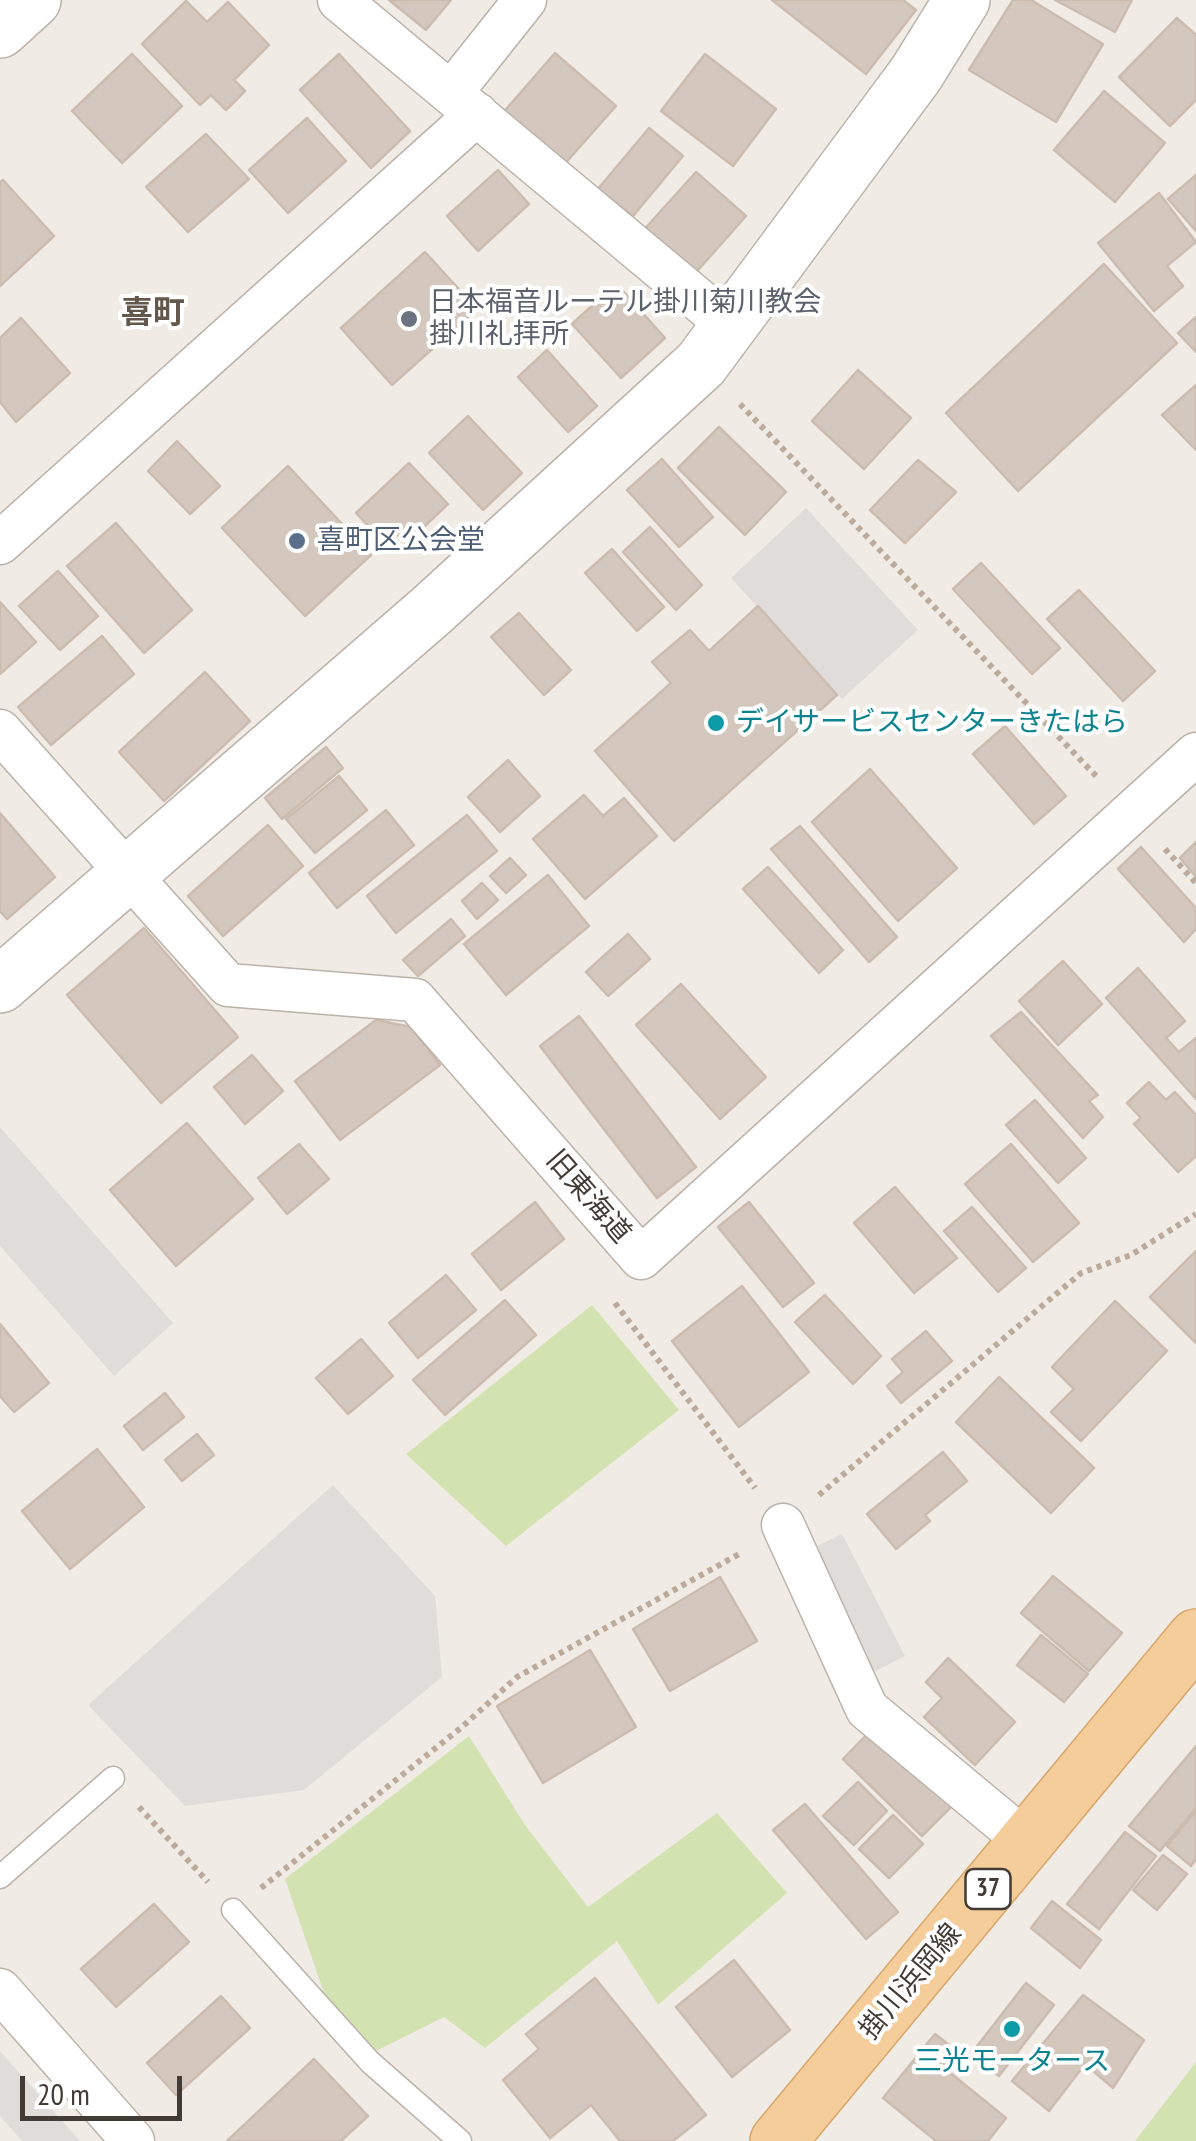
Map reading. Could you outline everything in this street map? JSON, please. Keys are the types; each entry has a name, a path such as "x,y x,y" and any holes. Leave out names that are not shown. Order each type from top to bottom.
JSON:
{"main road":[{"name":"掛川浜岡線","path":"778,2141 1196,1637"}],"street":[{"path":"0,30 33,0"},
{"path":"340,0 464,104 716,345"},
{"path":"0,543 464,104 525,0"},
{"path":"0,984 432,610 716,345 916,74 962,0"},
{"name":"旧東海道","path":"0,730 228,985 415,1000 640,1258 1196,754"},
{"path":"783,1525 867,1709 1026,1842"},
{"path":"0,1990 134,2141"}],"lane":[{"path":"0,1878 113,1778"},
{"path":"233,1910 370,2062 460,2141"}],"path":[{"path":"716,345 1130,812"},
{"path":"113,1778 233,1910 462,1727 517,1677 728,1562 783,1525 1081,1273 1131,1254 1196,1214"},
{"path":"640,1258 609,1295 783,1525"}],"green space":[{"path":"592,1305 679,1410 506,1546 406,1454"},
{"path":"469,1736 525,1825 588,1907 717,1813 787,1893 658,2005 617,1941 485,2048 444,2017 374,2052 329,2008 285,1879"},
{"path":"1196,2062 1196,2141 1135,2141"}],"shaded area":[{"path":"806,508 918,630 842,699 731,578"},
{"path":"0,1127 173,1323 114,1376 0,1246"},
{"path":"333,1485 435,1596 442,1677 304,1790 185,1806 88,1705"},
{"path":"842,1534 905,1656 870,1674 807,1551"},
{"path":"0,2051 80,2141 22,2141 0,2116"}],"building":[{"path":"389,0 451,0 426,30"},
{"path":"772,0 903,0 916,10 866,74"},
{"path":"1013,0 1031,0 1103,44 1056,122 969,70"},
{"path":"1055,0 1132,0 1115,32"},
{"path":"186,1 207,22 228,2 269,45 234,80 245,91 226,110 211,95 200,105 142,44"},
{"path":"1177,18 1196,35 1196,100 1170,126 1119,77"},
{"path":"555,53 616,106 562,167 501,115"},
{"path":"132,54 182,106 122,163 72,111"},
{"path":"339,54 410,131 371,168 300,90"},
{"path":"705,54 776,109 733,166 661,111"},
{"path":"1104,91 1165,143 1115,202 1054,150"},
{"path":"307,118 346,161 288,213 249,170"},
{"path":"649,128 683,156 633,216 598,189"},
{"path":"206,134 249,179 188,232 146,187"},
{"path":"498,170 529,204 478,251 447,216"},
{"path":"696,172 746,216 691,278 641,233"},
{"path":"1196,175 1196,231 1168,199"},
{"path":"3,180 54,236 0,286 0,182"},
{"path":"1159,193 1196,242 1167,266 1183,286 1154,311 1098,243"},
{"name":"日本福音ルーテル掛川菊川教会 掛川礼拝所","path":"425,252 477,309 392,385 341,328"},
{"path":"1104,264 1177,343 1018,491 946,413"},
{"path":"622,290 665,338 621,378 572,324 605,294 611,300"},
{"path":"1196,317 1196,352 1178,333"},
{"path":"21,318 70,373 16,422 0,402 0,338"},
{"path":"547,350 597,406 568,432 518,377"},
{"path":"858,370 911,418 864,469 812,421"},
{"path":"1196,385 1196,450 1162,415"},
{"path":"468,416 522,473 483,510 429,453"},
{"path":"719,427 786,492 745,535 678,468"},
{"path":"177,441 220,486 190,514 148,471"},
{"path":"662,459 713,517 679,547 627,490"},
{"path":"918,460 956,492 905,543 870,510"},
{"path":"409,463 448,504 406,544 388,525 377,535 356,513"},
{"name":"喜町区公会堂","path":"288,466 371,555 305,616 222,528"},
{"path":"116,523 192,610 144,653 67,566"},
{"path":"650,527 702,585 676,610 623,552"},
{"path":"612,549 664,607 637,631 585,573"},
{"path":"981,563 1060,648 1032,674 953,589"},
{"path":"58,571 98,616 60,650 19,606"},
{"path":"1079,590 1155,671 1123,701 1047,619"},
{"path":"0,602 36,642 0,674"},
{"name":"デイサービスセンターきたはら","path":"758,606 837,695 674,841 595,751 671,683 652,662 690,630 709,651"},
{"path":"519,613 571,670 544,695 491,637"},
{"path":"102,636 134,674 51,745 18,707"},
{"path":"205,672 250,721 164,801 119,752"},
{"path":"1005,726 1066,796 1034,824 973,754"},
{"path":"326,747 343,768 282,819 265,798"},
{"path":"508,760 540,796 500,832 468,797"},
{"path":"870,769 957,868 898,921 812,822"},
{"path":"339,776 367,810 315,853 286,819"},
{"path":"584,795 603,816 624,798 657,836 585,899 533,839"},
{"path":"386,810 414,845 337,908 309,873"},
{"path":"0,813 55,877 7,919 0,911"},
{"path":"467,815 497,851 396,933 367,896"},
{"path":"268,825 303,866 223,936 188,896"},
{"path":"800,826 897,937 869,962 771,849"},
{"path":"1196,842 1196,877 1180,858"},
{"path":"1141,847 1196,908 1196,929 1184,942 1118,869"},
{"path":"510,858 526,875 506,893 490,876"},
{"path":"768,867 843,950 819,973 743,889"},
{"path":"548,875 589,926 506,995 464,944"},
{"path":"482,883 498,900 477,919 462,901"},
{"path":"451,919 465,936 418,976 403,960"},
{"path":"144,928 238,1037 161,1103 67,995"},
{"path":"628,934 650,959 608,996 586,972"},
{"path":"1063,961 1102,1004 1058,1045 1019,1001"},
{"path":"1138,968 1185,1021 1166,1038 1179,1052 1196,1038 1196,1099 1106,998"},
{"path":"681,984 766,1077 720,1119 636,1025"},
{"path":"1021,1012 1098,1095 1089,1101 1103,1117 1083,1138 991,1036"},
{"path":"579,1016 696,1167 657,1198 540,1046"},
{"path":"376,1020 411,1027 440,1065 340,1140 295,1081"},
{"path":"252,1055 283,1091 245,1124 214,1087"},
{"path":"1149,1082 1166,1100 1175,1092 1196,1115 1196,1156 1178,1172 1134,1124 1141,1118 1127,1103"},
{"path":"1035,1100 1086,1158 1058,1183 1006,1125"},
{"path":"187,1123 253,1199 176,1266 110,1190"},
{"path":"299,1144 329,1179 287,1214 258,1178"},
{"path":"1011,1144 1079,1223 1033,1262 965,1184"},
{"path":"895,1187 957,1258 914,1293 854,1223"},
{"path":"535,1202 564,1239 501,1290 472,1254"},
{"path":"749,1202 814,1283 783,1307 718,1227"},
{"path":"972,1207 1026,1268 998,1292 944,1231"},
{"path":"1196,1251 1196,1343 1150,1297"},
{"path":"446,1275 476,1310 418,1358 389,1323"},
{"path":"742,1286 809,1372 739,1427 672,1341"},
{"path":"825,1295 881,1356 853,1384 795,1322"},
{"path":"505,1300 536,1335 445,1415 413,1380"},
{"path":"1115,1301 1167,1351 1081,1441 1051,1412 1074,1389 1052,1367"},
{"path":"0,1324 49,1383 14,1412 0,1396"},
{"path":"926,1331 952,1361 901,1403 887,1386 903,1372 892,1359"},
{"path":"361,1339 393,1376 348,1414 316,1378"},
{"path":"999,1377 1094,1468 1051,1513 956,1422"},
{"path":"165,1393 184,1417 143,1450 124,1426"},
{"path":"197,1434 214,1455 182,1481 165,1460"},
{"path":"97,1449 144,1507 70,1569 22,1511"},
{"path":"943,1452 967,1481 925,1515 930,1521 896,1549 867,1514"},
{"path":"1053,1576 1122,1633 1089,1671 1021,1613"},
{"path":"720,1577 757,1641 670,1691 633,1629"},
{"path":"1041,1635 1088,1674 1064,1702 1017,1665"},
{"path":"590,1650 636,1727 543,1783 497,1706"},
{"path":"948,1658 1015,1722 975,1765 924,1717 942,1698 926,1682"},
{"path":"874,1727 954,1804 922,1836 843,1759"},
{"path":"1196,1746 1196,1808 1160,1851 1129,1826"},
{"path":"858,1782 887,1811 854,1845 823,1816"},
{"path":"805,1804 898,1912 866,1939 773,1830"},
{"path":"1196,1811 1196,1859 1191,1866 1167,1846"},
{"path":"893,1815 923,1844 889,1878 859,1849"},
{"path":"1125,1832 1156,1856 1099,1929 1067,1904"},
{"path":"1163,1855 1187,1874 1157,1910 1133,1890"},
{"path":"1052,1901 1101,1940 1080,1968 1031,1928"},
{"path":"154,1904 189,1942 116,2007 81,1969"},
{"path":"734,1960 790,2030 732,2077 676,2007"},
{"path":"595,1978 706,2115 673,2141 620,2141 591,2105 550,2138 503,2080 539,2049 526,2034"},
{"name":"三光モータース","path":"1026,1983 1054,2005 999,2076 971,2054"},
{"path":"1083,1995 1144,2040 1113,2088 1085,2064 1049,2111 1012,2081"},
{"path":"221,1996 250,2028 176,2095 147,2063"},
{"path":"935,2034 961,2054 948,2071 1006,2118 988,2141 936,2141 883,2098"},
{"path":"314,2059 368,2116 341,2141 227,2141"}],"place":[{"name":"日本福音ルーテル掛川菊川教会 掛川礼拝所","path":"409,319"},
{"name":"喜町区公会堂","path":"297,541"},
{"name":"デイサービスセンターきたはら","path":"716,723"},
{"name":"三光モータース","path":"1012,2029"}],"district":[{"name":"喜町","path":"153,314"}]}
